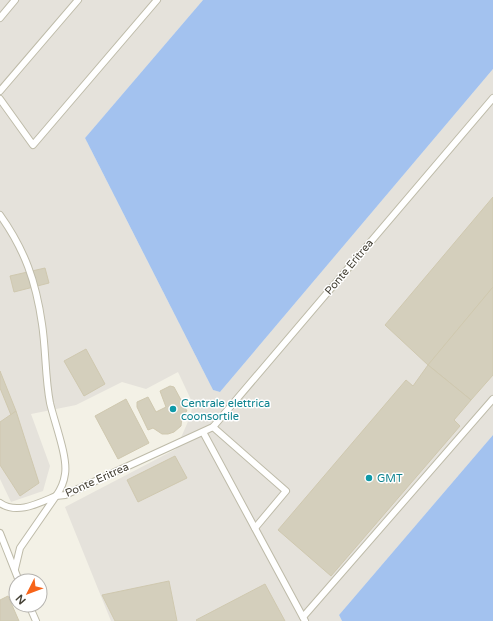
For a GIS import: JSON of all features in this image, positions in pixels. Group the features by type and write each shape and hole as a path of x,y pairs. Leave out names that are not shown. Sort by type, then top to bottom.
{"lane":[{"path":"0,18 15,0"},
{"path":"0,91 78,0"},
{"path":"0,99 33,145 157,0"},
{"name":"Ponte Eritrea","path":"0,503 8,508 25,507 56,496 65,495 213,427 493,98"},
{"path":"0,215 12,233 28,264 34,284 42,324 50,402 64,456 66,472 62,486 56,496 20,548 14,569"},
{"path":"203,432 304,619 493,399"},
{"path":"213,427 286,491 255,528"},
{"path":"0,533 16,573"}],"shaded area":[{"path":"0,0 203,0 85,138 213,390 220,392 493,69 493,435 339,615 342,621 111,621 65,507 176,449 190,417 193,404 178,372 146,389 122,382 76,405 31,414 50,466 43,491 11,502 0,479"}],"water":[{"path":"203,0 493,0 493,69 220,392 213,390 85,138"},
{"path":"493,435 493,621 342,621 339,615"}],"building":[{"path":"493,197 493,287 428,365 385,325"},
{"path":"45,268 49,283 14,292 10,276"},
{"path":"493,287 493,375 471,400 428,365"},
{"path":"86,349 105,384 84,396 64,361"},
{"name":"GMT","path":"428,365 471,400 454,420 460,426 331,576 278,530 406,380 413,386"},
{"path":"0,371 16,411 11,415 0,388"},
{"name":"Centrale elettrica coonsortile","path":"170,386 174,387 187,411 182,415 181,426 174,432 168,434 162,434 153,428 148,430 137,407 137,402 148,397 156,412 166,407 160,391"},
{"path":"126,399 149,443 118,459 95,416"},
{"path":"16,411 39,483 20,496 0,465 0,422"},
{"path":"175,456 187,478 138,502 127,480"},
{"path":"169,581 177,621 115,621 102,595"},
{"path":"265,584 285,621 196,620"},
{"path":"8,596 8,613 15,613 19,621 0,621 0,600"}],"place":[{"name":"Centrale elettrica coonsortile","path":"173,409"},
{"name":"GMT","path":"369,478"}]}
